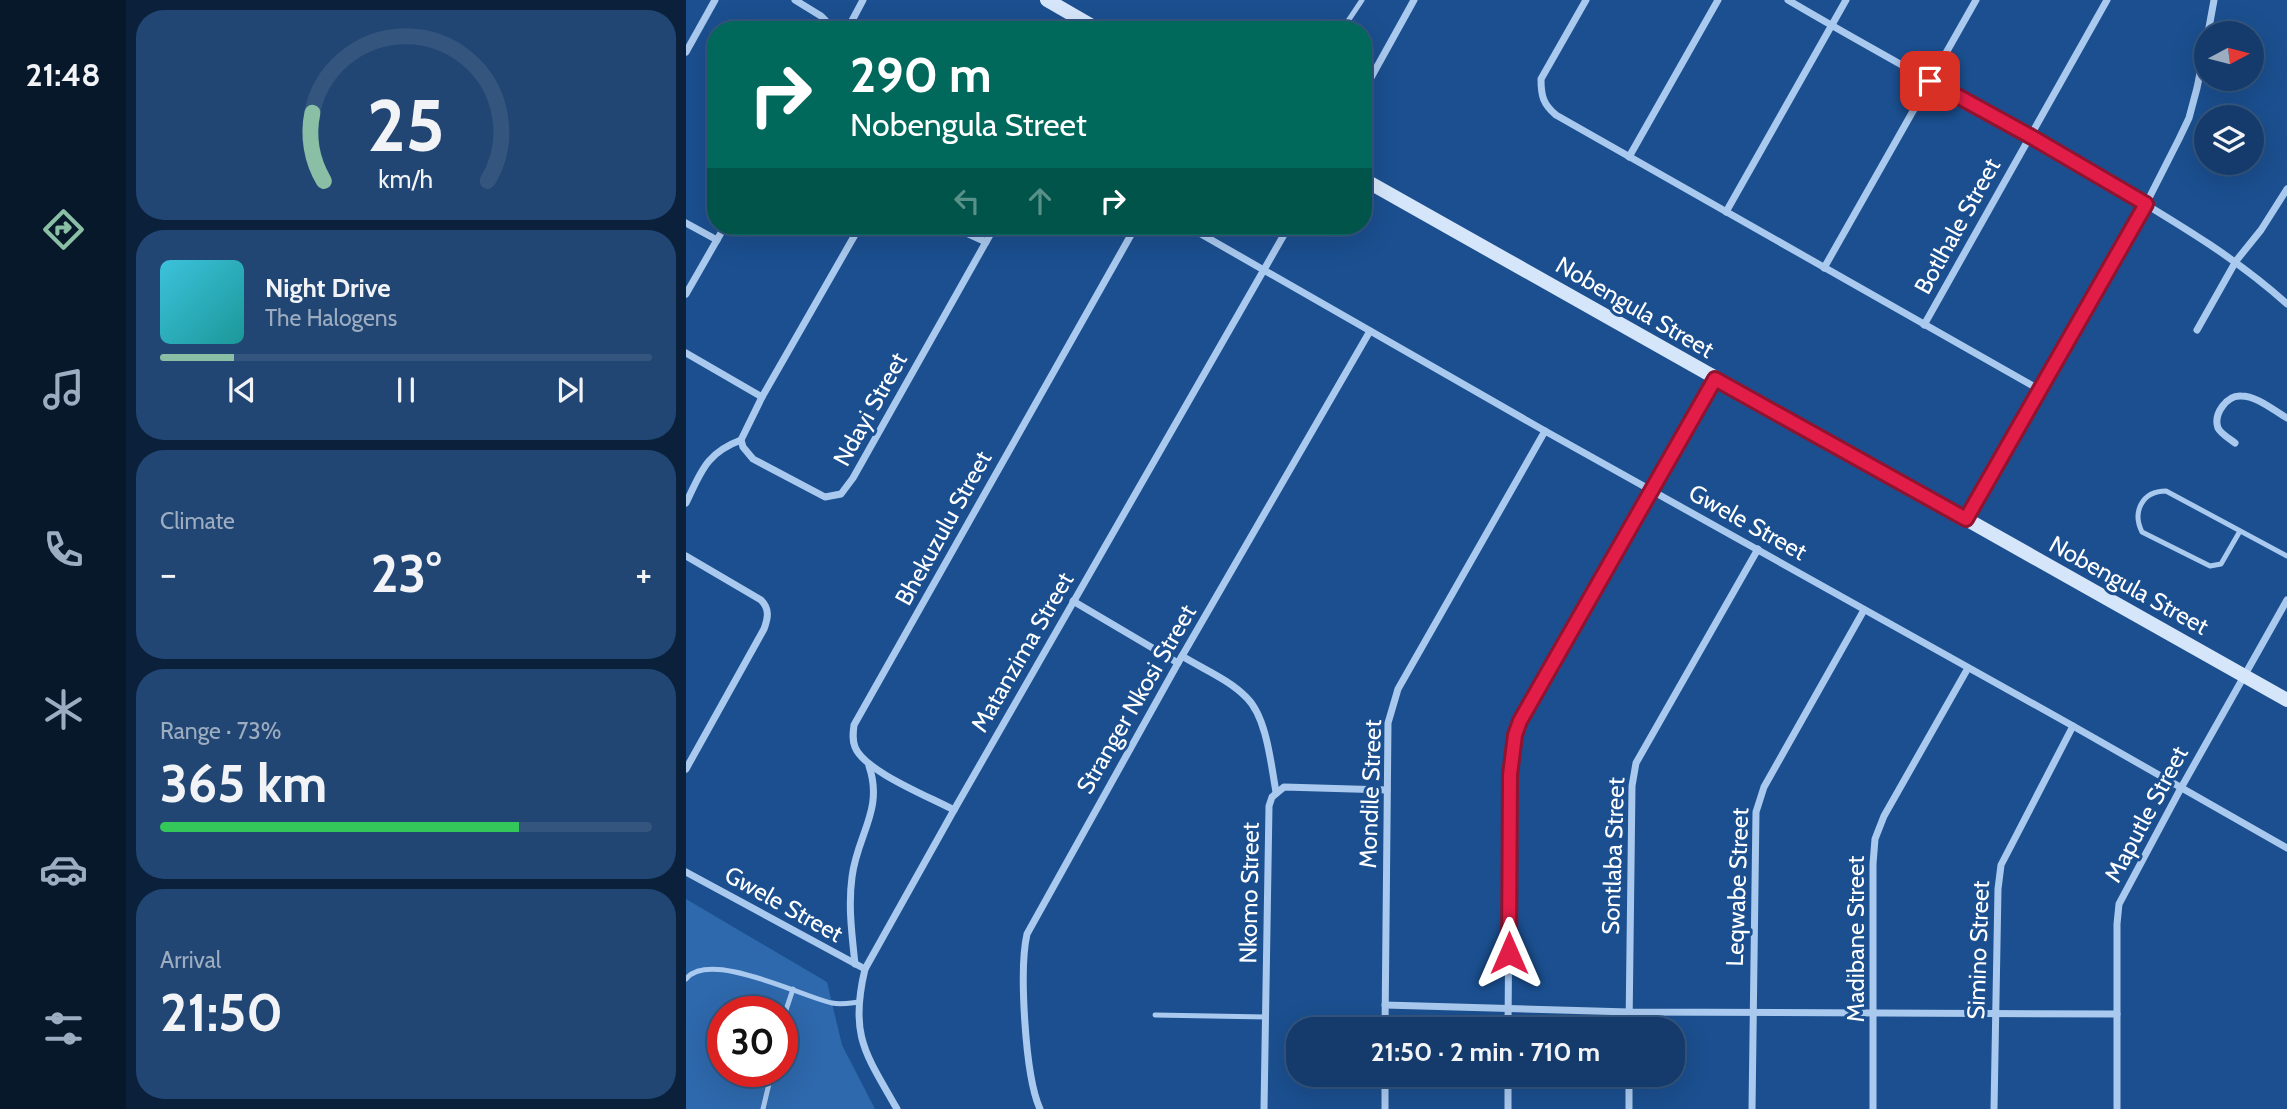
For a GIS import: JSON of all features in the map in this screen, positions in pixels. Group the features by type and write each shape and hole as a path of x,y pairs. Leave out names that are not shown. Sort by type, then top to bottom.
{"street":[{"path":"686,52 715,0"},
{"path":"794,0 826,21"},
{"path":"852,21 863,0"},
{"path":"1047,0 1084,21"},
{"path":"1372,76 1414,0"},
{"path":"1586,0 1541,79 1541,93 1545,105 1556,116 2040,390"},
{"path":"1629,157 1718,0"},
{"path":"1788,0 2146,204 2236,261 2287,304"},
{"path":"1726,212 1846,0"},
{"path":"1824,268 1976,0"},
{"name":"Botlhale Street","path":"1924,325 2107,0"},
{"path":"2210,21 2214,0"},
{"path":"1966,519 2146,204 2189,118 2195,91"},
{"name":"Nobengula Street","path":"1372,184 2287,699"},
{"path":"2197,330 2236,261 2261,230 2287,189"},
{"path":"686,223 707,235"},
{"path":"708,235 717,240"},
{"path":"686,294 720,235"},
{"path":"686,503 712,456 721,448 741,440 762,397 855,235"},
{"path":"971,235 986,242"},
{"name":"Ndayi Street","path":"741,440 753,459 825,497 841,494 853,478 990,235"},
{"name":"Bhekuzulu Street","path":"869,766 855,749 853,725 1131,235"},
{"name":"Gwele Street","path":"1203,235 1545,432 1758,549 2287,848"},
{"name":"Matanzima Street","path":"897,1109 860,1037 859,1002 865,970 1284,235"},
{"name":"Stranger Nkosi Street","path":"1041,1109 1033,1087 1022,966 1027,934 1180,660 1370,331"},
{"path":"686,353 762,397"},
{"path":"1508,1017 1510,775 1515,735 1520,721 1715,379"},
{"path":"2235,443 2219,431 2218,425 2220,411 2233,396 2256,399 2287,418"},
{"name":"Mondile Street","path":"1385,1017 1388,723 1398,689 1545,432"},
{"name":"Sontlaba Street","path":"1629,1017 1632,786 1636,763 1758,549"},
{"path":"686,556 761,600 767,605 768,612 764,629 686,769"},
{"name":"Maputle Street","path":"2117,1109 2119,904 2287,600"},
{"path":"1073,601 1234,687 1249,699 1264,730 1276,792"},
{"name":"Leqwabe Street","path":"1752,1109 1754,827 1759,799 1864,610"},
{"name":"Madibane Street","path":"1873,1109 1875,839 1884,817 1968,668"},
{"name":"Simino Street","path":"1994,1109 1998,888 2001,866 2073,726"},
{"path":"869,766 954,810"},
{"path":"855,964 850,891 875,793 869,766"},
{"name":"Nkomo Street","path":"1264,1109 1269,806 1276,792 1283,788 1387,790"},
{"name":"Gwele Street","path":"686,872 865,970"},
{"path":"1385,1005 1629,1012 2117,1014"},
{"path":"1385,1087 1385,1109"},
{"path":"1508,1087 1508,1109"},
{"path":"1629,1087 1629,1109"}],"lane":[{"path":"1348,21 1362,0"},
{"path":"2240,531 2221,564 2210,566 2142,532 2137,515 2146,497 2156,491 2166,491 2287,556"},
{"path":"686,979 689,972 752,975 835,1004 859,1002"},
{"path":"791,996 793,989"},
{"path":"1155,1015 1266,1017"},
{"path":"763,1109 768,1087"}],"shaded area":[{"path":"686,899 827,982 842,1045 875,1109 686,1109"}],"route":[{"path":"1509,953 1510,775 1512,751 1520,721 1715,379 1966,519 2146,204 1930,81"}]}
